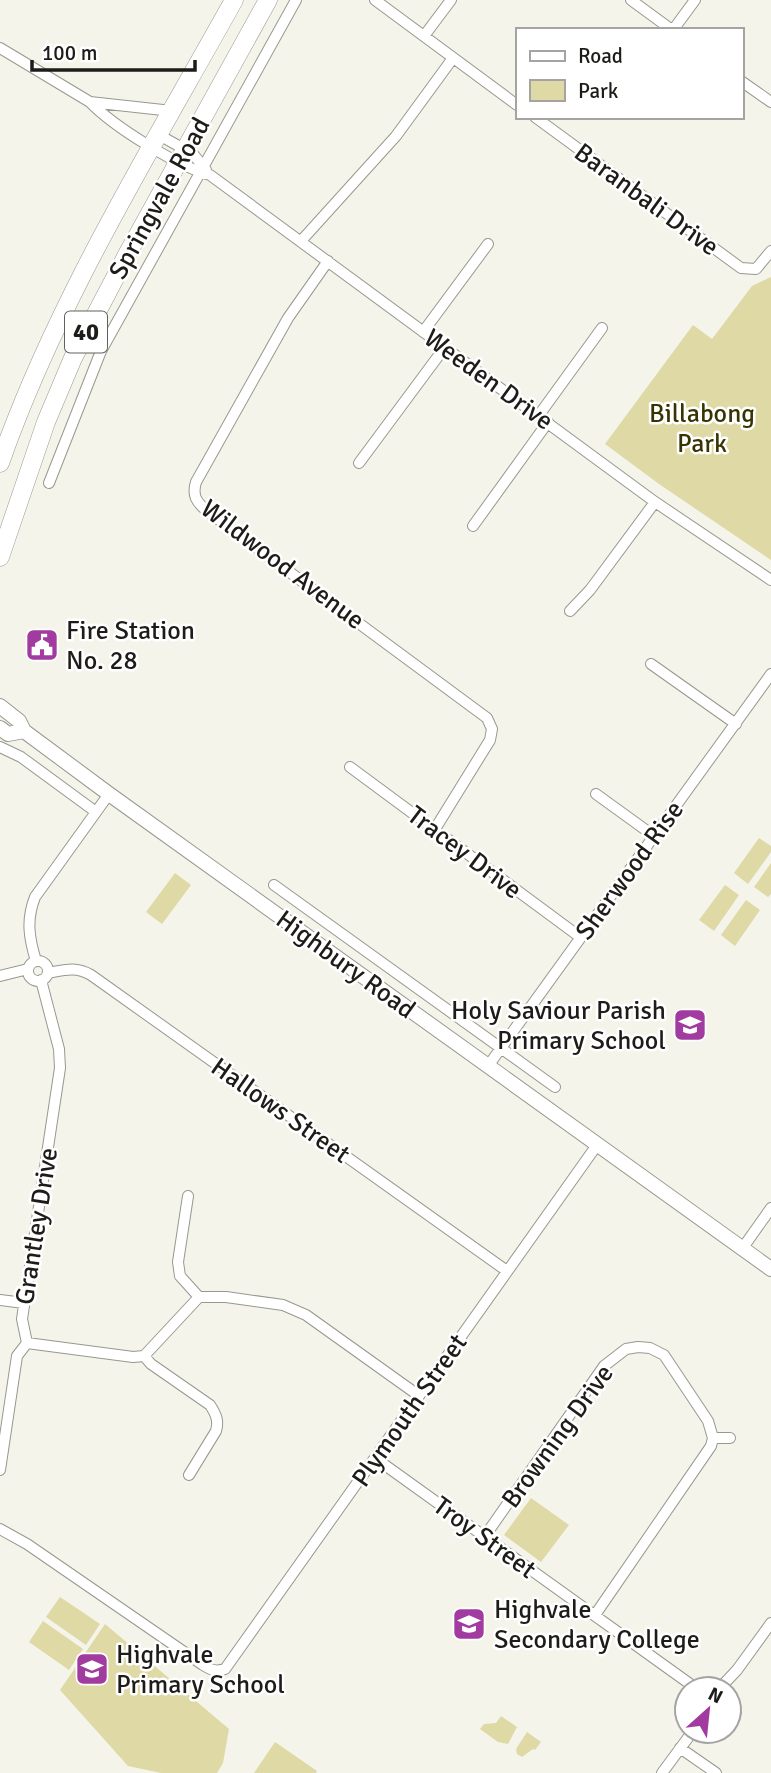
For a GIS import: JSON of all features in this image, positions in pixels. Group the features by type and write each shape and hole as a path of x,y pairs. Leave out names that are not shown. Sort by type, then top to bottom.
{"highway":[{"name":"Springvale Road","path":"0,463 26,391 53,331 234,0"},
{"name":"Springvale Road","path":"0,557 43,431 73,358 268,0"}],"main road":[{"name":"Highbury Road","path":"0,706 19,720 24,732 771,1269"},
{"name":"Highbury Road","path":"0,729 8,734 24,732"}],"street":[{"name":"Springvale Road","path":"49,483 101,351 205,172 296,0"},
{"path":"374,0 516,103"},
{"path":"424,36 451,0"},
{"path":"631,0 669,28"},
{"path":"674,28 695,0"},
{"name":"Weeden Drive","path":"0,48 90,102 99,111 182,156 655,502 771,580"},
{"path":"301,241 390,143 453,58"},
{"path":"743,82 771,103"},
{"path":"90,102 172,111"},
{"name":"Baranbali Drive","path":"538,119 741,268 751,270 761,265 771,251"},
{"path":"423,332 488,244"},
{"name":"Wildwood Avenue","path":"328,261 285,323 196,482 194,495 200,505 487,718 492,729 489,740 435,829"},
{"path":"539,415 602,328"},
{"path":"359,463 445,347"},
{"path":"472,526 548,422"},
{"path":"570,611 590,590 655,502"},
{"path":"651,664 736,724"},
{"name":"Sherwood Rise","path":"488,1066 771,674"},
{"path":"0,747 21,757 96,812"},
{"name":"Tracey Drive","path":"350,767 580,937"},
{"path":"0,976 32,965 46,966 45,976 31,976 32,965 29,923 35,897 109,794"},
{"path":"596,794 654,836"},
{"path":"274,885 555,1087"},
{"name":"Hallows Street","path":"45,976 71,968 81,969 91,975 507,1271"},
{"name":"Grantley Drive","path":"0,1470 17,1356 27,1343 22,1319 60,1068 45,976"},
{"name":"Plymouth Street","path":"0,1529 27,1544 203,1665 218,1671 225,1669 597,1144"},
{"path":"188,1196 178,1262 180,1276 199,1297"},
{"path":"742,1249 771,1209"},
{"path":"27,1343 133,1357 144,1356 199,1297 226,1297 283,1305 306,1315 418,1395"},
{"path":"0,1300 24,1303"},
{"name":"Browning Drive","path":"485,1536 604,1366 625,1349 650,1348 664,1355 708,1421 713,1438"},
{"path":"144,1356 151,1364 210,1405 215,1413 218,1424 216,1432 189,1475"},
{"path":"595,1615 707,1454 713,1438 730,1438"},
{"name":"Troy Street","path":"375,1458 678,1675"},
{"path":"732,1675 771,1623"},
{"path":"662,1773 682,1745"},
{"path":"680,1748 716,1773"}],"green space":[{"name":"Billabong Park","path":"771,277 771,560 605,444 693,325 712,339 752,286"},
{"path":"759,838 771,846 771,852 748,884 734,873"},
{"path":"771,863 771,894 768,897 754,887"},
{"path":"175,873 191,885 162,924 146,912"},
{"path":"725,885 739,895 714,931 699,920"},
{"path":"746,900 760,910 735,946 721,935"},
{"path":"531,1498 569,1525 541,1562 504,1535"},
{"path":"60,1597 100,1624 86,1645 46,1617"},
{"path":"43,1621 83,1649 69,1670 29,1642"},
{"path":"105,1624 229,1729 223,1763 217,1773 161,1773 128,1766 60,1690"},
{"path":"501,1716 517,1727 508,1744 498,1742 480,1729 484,1724 496,1723"},
{"path":"527,1732 541,1742 535,1750 522,1757 517,1754 516,1749"},
{"path":"275,1742 317,1771 316,1773 254,1773"}],"place":[{"name":"Fire Station No. 28","path":"42,645"},
{"name":"Holy Saviour Parish Primary School","path":"690,1025"},
{"name":"Highvale Secondary College","path":"469,1624"},
{"name":"Highvale Primary School","path":"92,1669"}]}
